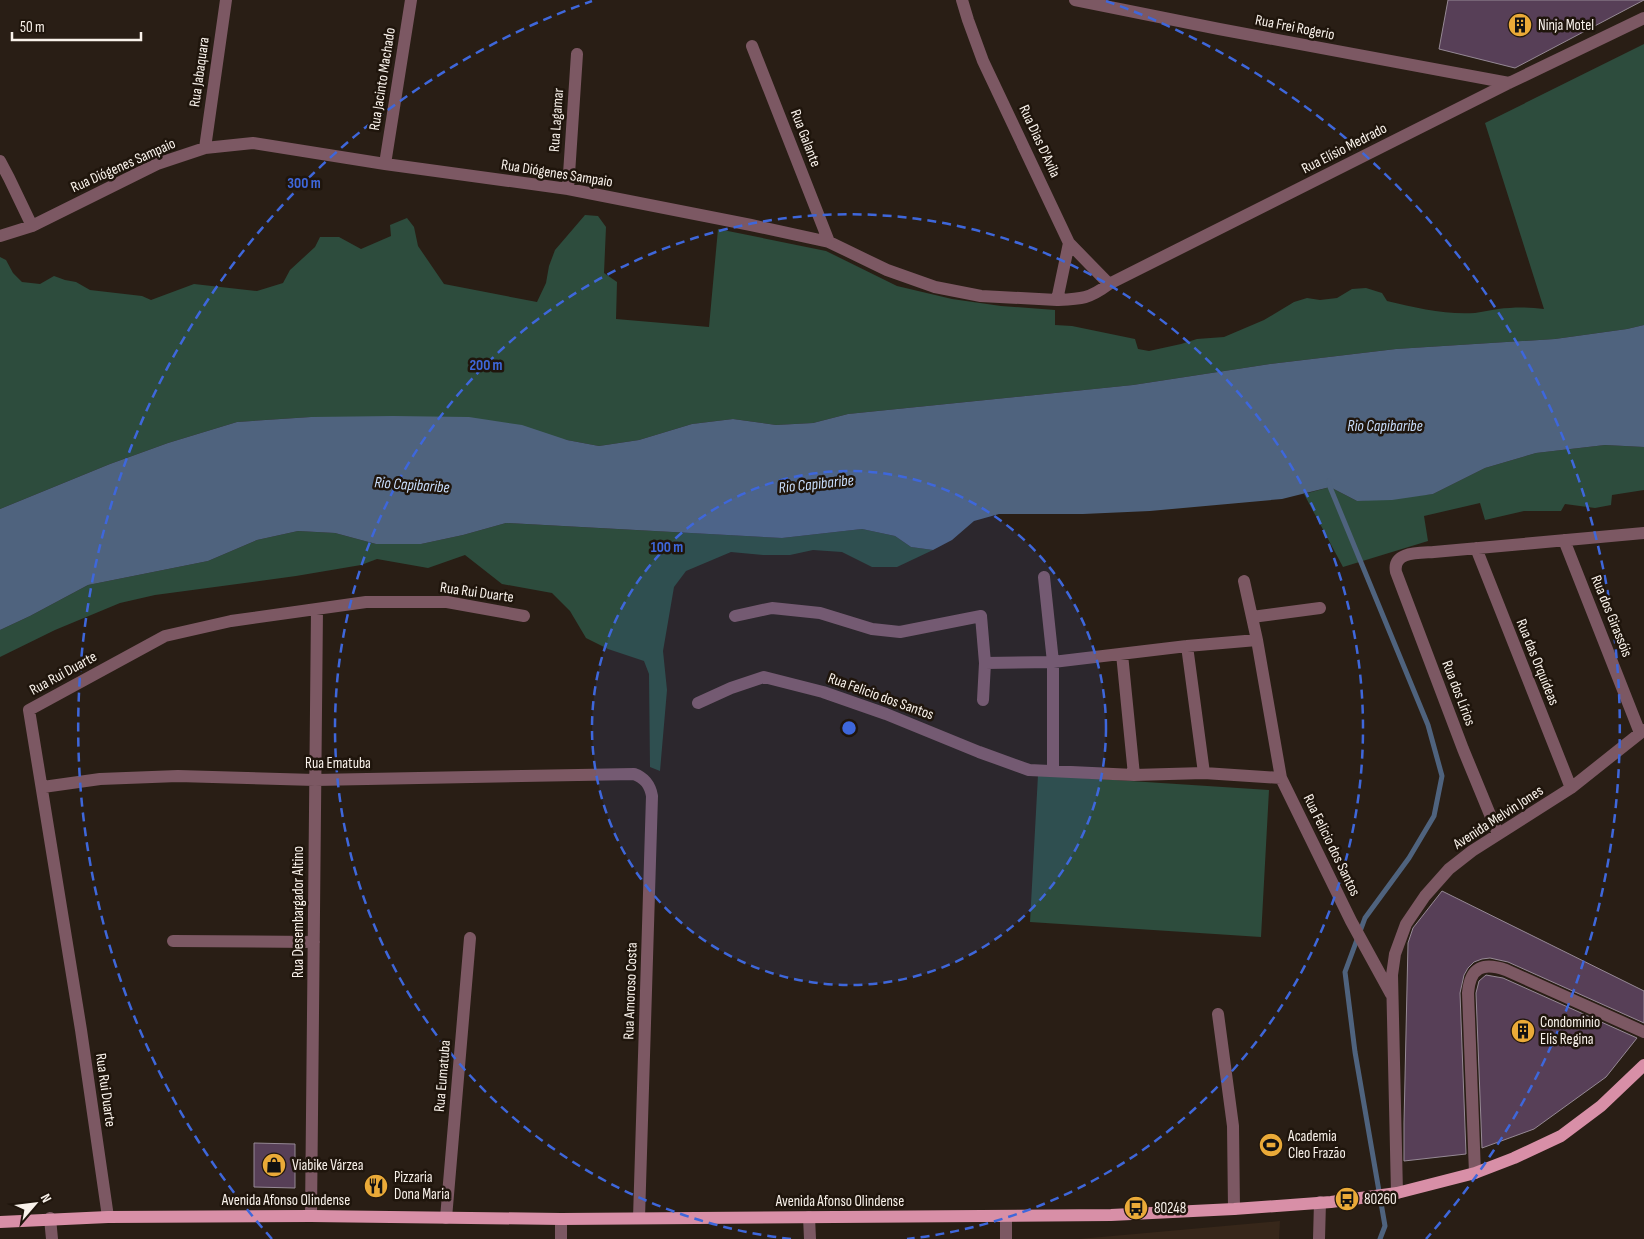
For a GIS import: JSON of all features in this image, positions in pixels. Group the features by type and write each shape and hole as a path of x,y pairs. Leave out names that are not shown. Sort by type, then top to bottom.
{"main road":[{"name":"Avenida Afonso Olindense","path":"0,1222 50,1218 108,1217 311,1216 561,1219 1111,1215 1234,1209 1320,1202 1394,1193 1475,1173 1514,1158 1561,1136 1600,1106 1644,1065"}],"street":[{"name":"Rua Jabaquara","path":"205,148 226,0"},
{"name":"Rua Jacinto Machado","path":"385,164 411,0"},
{"name":"Rua Dias D'Avila","path":"962,0 983,61 1069,243 1109,284"},
{"name":"Rua Frei Rogerio","path":"1075,0 1218,29 1509,83"},
{"name":"Rua Elísio Medrado","path":"1057,300 1073,300 1092,296 1109,284 1509,83 1644,18"},
{"name":"Rua Galante","path":"752,46 829,242"},
{"name":"Rua Lagamar","path":"568,189 577,54"},
{"name":"Rua Diógenes Sampaio","path":"0,236 32,226 157,164 205,148 253,143 385,164 568,189 829,242 887,270 935,288 981,296 1057,300"},
{"path":"0,161 32,226"},
{"path":"1057,300 1069,243"},
{"path":"1476,548 1644,533"},
{"name":"Rua dos Girassóis","path":"1564,540 1642,731"},
{"name":"Rua dos Lírios","path":"1476,548 1404,555 1399,558 1395,567 1463,749 1498,834"},
{"name":"Rua das Orquídeas","path":"1476,548 1571,788"},
{"path":"1044,577 1053,662 1053,771"},
{"path":"1244,581 1281,778"},
{"name":"Rua Rui Duarte","path":"108,1217 81,1030 29,710 165,636 231,621 366,602 447,602 524,616"},
{"path":"735,616 772,608 820,613 872,629 900,632 981,616 985,663 983,700"},
{"path":"1252,617 1320,608"},
{"name":"Rua Desembargador Altino","path":"311,1216 317,609"},
{"path":"985,663 1053,662 1256,640"},
{"path":"1187,646 1204,773"},
{"path":"1122,654 1134,775"},
{"name":"Rua Felicio dos Santos","path":"698,703 731,688 764,677 823,692 886,714 1029,770 1134,775 1204,773 1281,778 1351,922 1391,994"},
{"name":"Avenida Melvin Jones","path":"1394,1193 1391,994 1395,954 1406,924 1425,896 1449,869 1472,851 1571,788 1642,731"},
{"name":"Rua Ematuba","path":"42,787 100,779 178,776 315,780 634,774"},
{"name":"Rua Amoroso Costa","path":"634,774 646,781 652,796 639,1218"},
{"name":"Rua Eumatuba","path":"446,1218 470,938"},
{"path":"173,941 314,942"},
{"path":"1475,1173 1468,993 1469,981 1474,973 1482,967 1492,965 1644,1032"},
{"path":"1218,1014 1233,1126 1234,1209"},
{"path":"1319,1239 1320,1202"},
{"path":"1006,1216 1006,1239"},
{"path":"809,1217 810,1239"},
{"path":"50,1218 52,1239"},
{"path":"561,1219 561,1239"}],"shaded area":[{"path":"1280,1221 1279,1239 1079,1239"}],"green space":[{"path":"1644,44 1644,325 1555,339 1396,349 1270,364 1133,385 848,414 813,423 776,425 733,419 692,424 639,440 599,446 567,440 311,417 237,422 168,443 110,464 0,509 0,257 6,260 13,273 22,282 40,284 54,276 76,282 90,290 142,296 151,300 194,284 257,291 283,283 290,270 315,247 320,237 339,237 361,249 391,236 390,225 407,218 414,227 418,246 444,284 537,302 546,283 549,266 555,250 585,215 598,216 606,227 604,273 617,282 616,319 709,327 718,229 826,251 897,286 952,299 1001,306 1055,310 1055,325 1072,326 1135,339 1138,349 1149,351 1197,339 1224,337 1264,320 1294,302 1307,298 1320,300 1337,298 1352,289 1366,288 1382,293 1387,301 1442,312 1475,313 1498,309 1544,309 1485,123"},
{"path":"1605,445 1644,447 1644,490 1612,495 1611,505 1595,508 1565,504 1561,511 1524,511 1485,520 1480,503 1424,516 1428,541 1343,567 1304,494 1330,487 1357,501 1433,494 1485,468 1536,453"},
{"path":"506,523 782,538 862,529 895,536 911,547 933,550 897,567 872,567 842,552 813,550 790,555 763,555 731,552 686,571 674,587 663,651 667,690 660,771 650,767 649,674 644,661 608,649 586,638 570,611 552,593 502,584 465,555 428,568 377,559 361,565 296,576 155,595 120,603 55,630 0,657 0,630 88,585 208,561 257,540 298,531 335,533 376,544 421,544"},
{"path":"1038,775 1269,790 1261,937 1030,922"}],"water":[{"name":"Rio Capibaribe","path":"1644,325 1644,447 1605,445 1536,453 1485,468 1433,494 1392,500 1357,501 1330,487 1282,499 1150,511 1083,514 999,514 974,521 952,540 933,550 911,547 895,536 862,529 782,538 506,523 421,544 376,544 335,533 298,531 257,540 208,561 88,585 0,630 0,509 110,464 168,443 237,422 311,417 469,417 522,425 567,440 599,446 639,440 692,424 733,419 776,425 813,423 848,414 1133,385 1270,364 1396,349 1555,339"}],"building":[{"name":"Ninja Motel","path":"1448,0 1644,0 1515,68 1439,49"},
{"path":"1442,891 1644,991 1644,1023 1508,962 1490,958 1474,962 1464,975 1460,993 1466,1154 1404,1161 1408,943 1413,928"},
{"path":"1486,975 1503,978 1637,1038 1606,1077 1534,1129 1482,1148 1476,993 1479,981"},
{"name":"Viabike Várzea","path":"254,1143 295,1144 295,1188 254,1187"}],"waterway":[{"path":"1329,481 1428,725 1442,776 1434,816 1409,858 1365,918 1345,972 1355,1052 1385,1226 1380,1239"}],"place":[{"name":"Ninja Motel","path":"1520,25"},
{"name":"Condominio Elis Regina","path":"1523,1031"},
{"name":"Academia Cleo Frazão","path":"1271,1145"},
{"name":"Viabike Várzea","path":"274,1165"},
{"name":"Pizzaria Dona Maria","path":"376,1186"},
{"name":"80260","path":"1347,1199"},
{"name":"80248","path":"1136,1208"}]}
